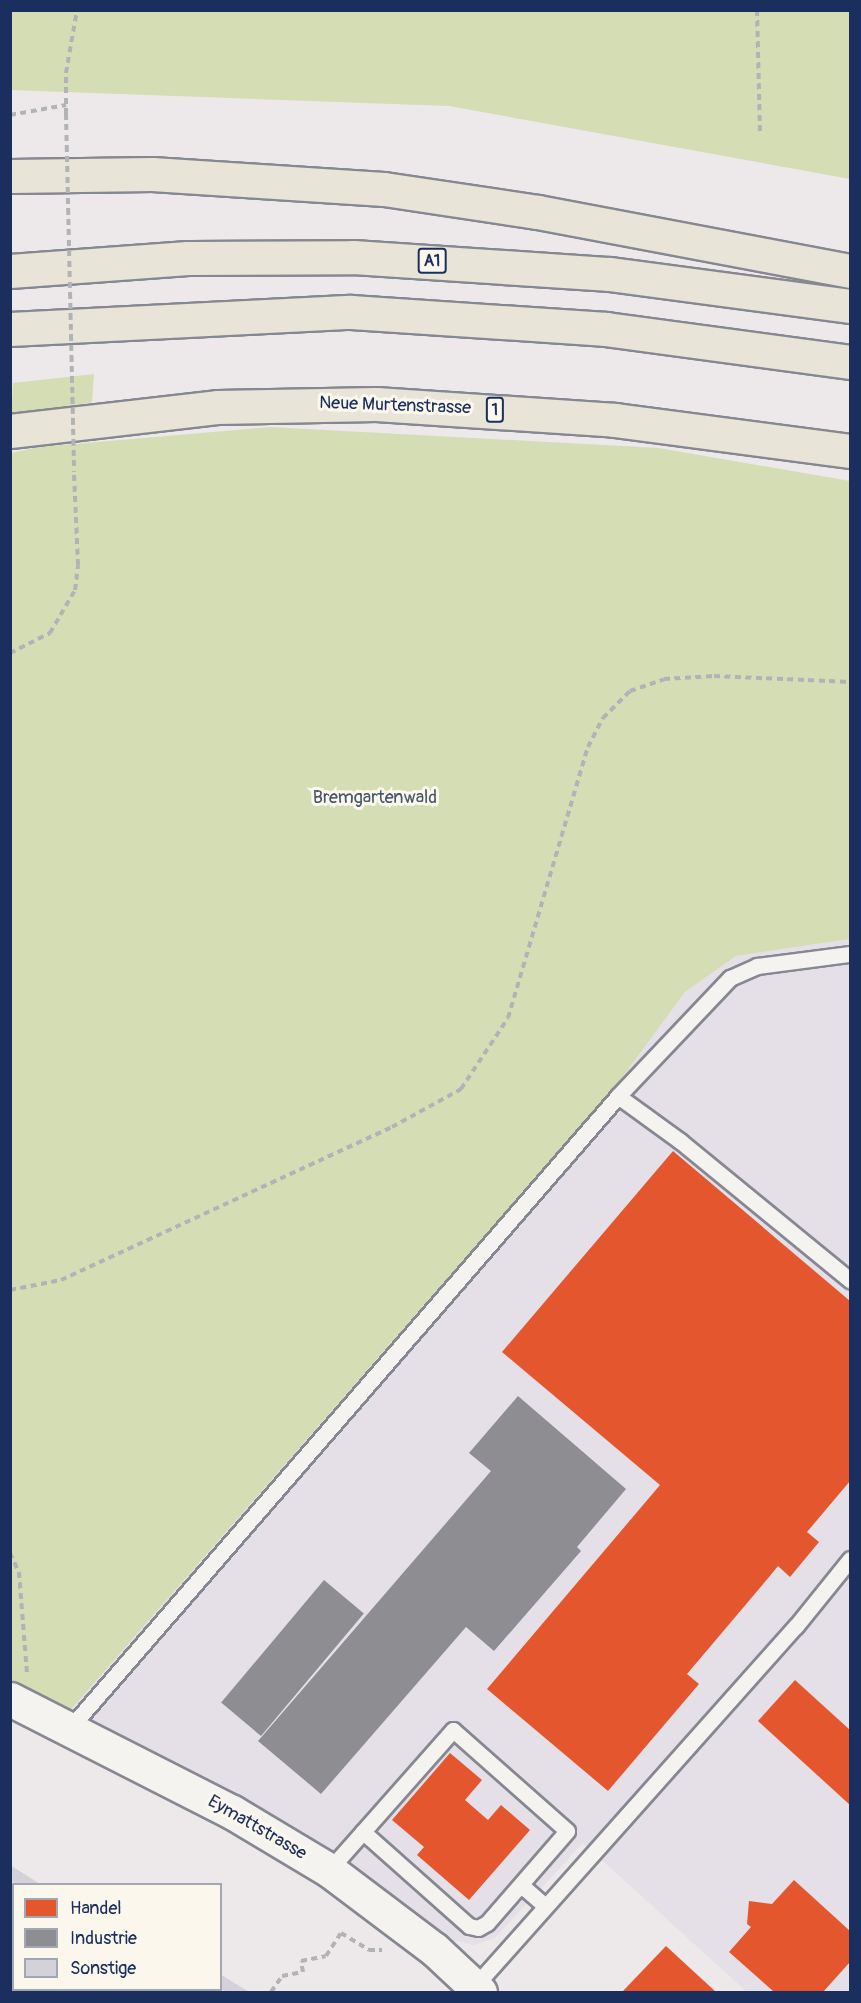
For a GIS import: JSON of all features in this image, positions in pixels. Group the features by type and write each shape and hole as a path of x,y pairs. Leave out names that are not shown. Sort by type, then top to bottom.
{"main road":[{"path":"10,176 163,175 384,189 538,212 850,270"},
{"name":"A1","path":"10,271 188,258 353,257 610,274 850,306"},
{"path":"10,328 286,314 439,316 606,329 850,362"},
{"path":"10,342 142,322"},
{"name":"Neue Murtenstrasse","path":"10,431 217,407 376,404 615,420 850,451"}],"street":[{"name":"Eymattstrasse","path":"19,1691 69,1729 232,1812 329,1870 434,1949 477,1990"}],"lane":[{"path":"69,1729 618,1096 741,970 850,954"},
{"path":"618,1096 680,1142 850,1280"},
{"path":"477,1990 544,1905 781,1642 850,1558"},
{"path":"329,1870 453,1730 567,1831 487,1923 478,1928 469,1926 363,1832"},
{"path":"521,1885 544,1905"}],"path":[{"path":"10,653 50,633 75,590 78,565 66,114 69,46 77,10"},
{"path":"757,10 760,134"},
{"path":"10,115 66,105"},
{"path":"10,1290 61,1280 392,1127 461,1089 508,1018 588,747 603,718 630,691 664,679 714,676 850,682"},
{"path":"10,1553 19,1572 19,1691"},
{"path":"271,1992 282,1976 303,1971 301,1961 326,1956 341,1934 369,1950 386,1949"}],"shaded area":[{"path":"850,939 850,1992 747,1992 583,1843 495,1938 474,1945 451,1940 346,1863 67,1714 621,1079 685,992 736,956"}],"green space":[{"path":"11,10 850,11 850,179 449,106 11,90"},
{"path":"94,374 92,402 11,417 13,383"},
{"name":"Bremgartenwald","path":"270,427 659,448 850,481 850,939 736,956 685,992 621,1079 67,1714 11,1681 11,453 39,447"}],"building: Handel":[{"path":"673,1151 850,1301 850,1481 807,1532 819,1542 790,1577 778,1566 687,1674 699,1684 608,1791 487,1689 660,1485 502,1352"},
{"path":"795,1680 850,1730 850,1805 758,1721"},
{"path":"450,1753 482,1780 465,1800 488,1820 501,1805 530,1830 469,1900 417,1855 424,1847 392,1820"},
{"path":"794,1880 850,1931 850,1962 823,1992 774,1992 729,1952 751,1927 747,1924 749,1901 772,1904"},
{"path":"10,1891 12,1991 168,1992 10,1992"},
{"path":"666,1946 716,1992 622,1992"}],"building: Industrie":[{"path":"518,1396 626,1489 577,1547 581,1551 494,1651 466,1627 321,1794 258,1741 491,1471 469,1453"},
{"path":"324,1580 364,1613 261,1736 221,1703"}],"building: Sonstige":[{"path":"10,1865 38,1883 15,1883 10,1881"},
{"path":"222,1975 249,1992 222,1990"}]}
